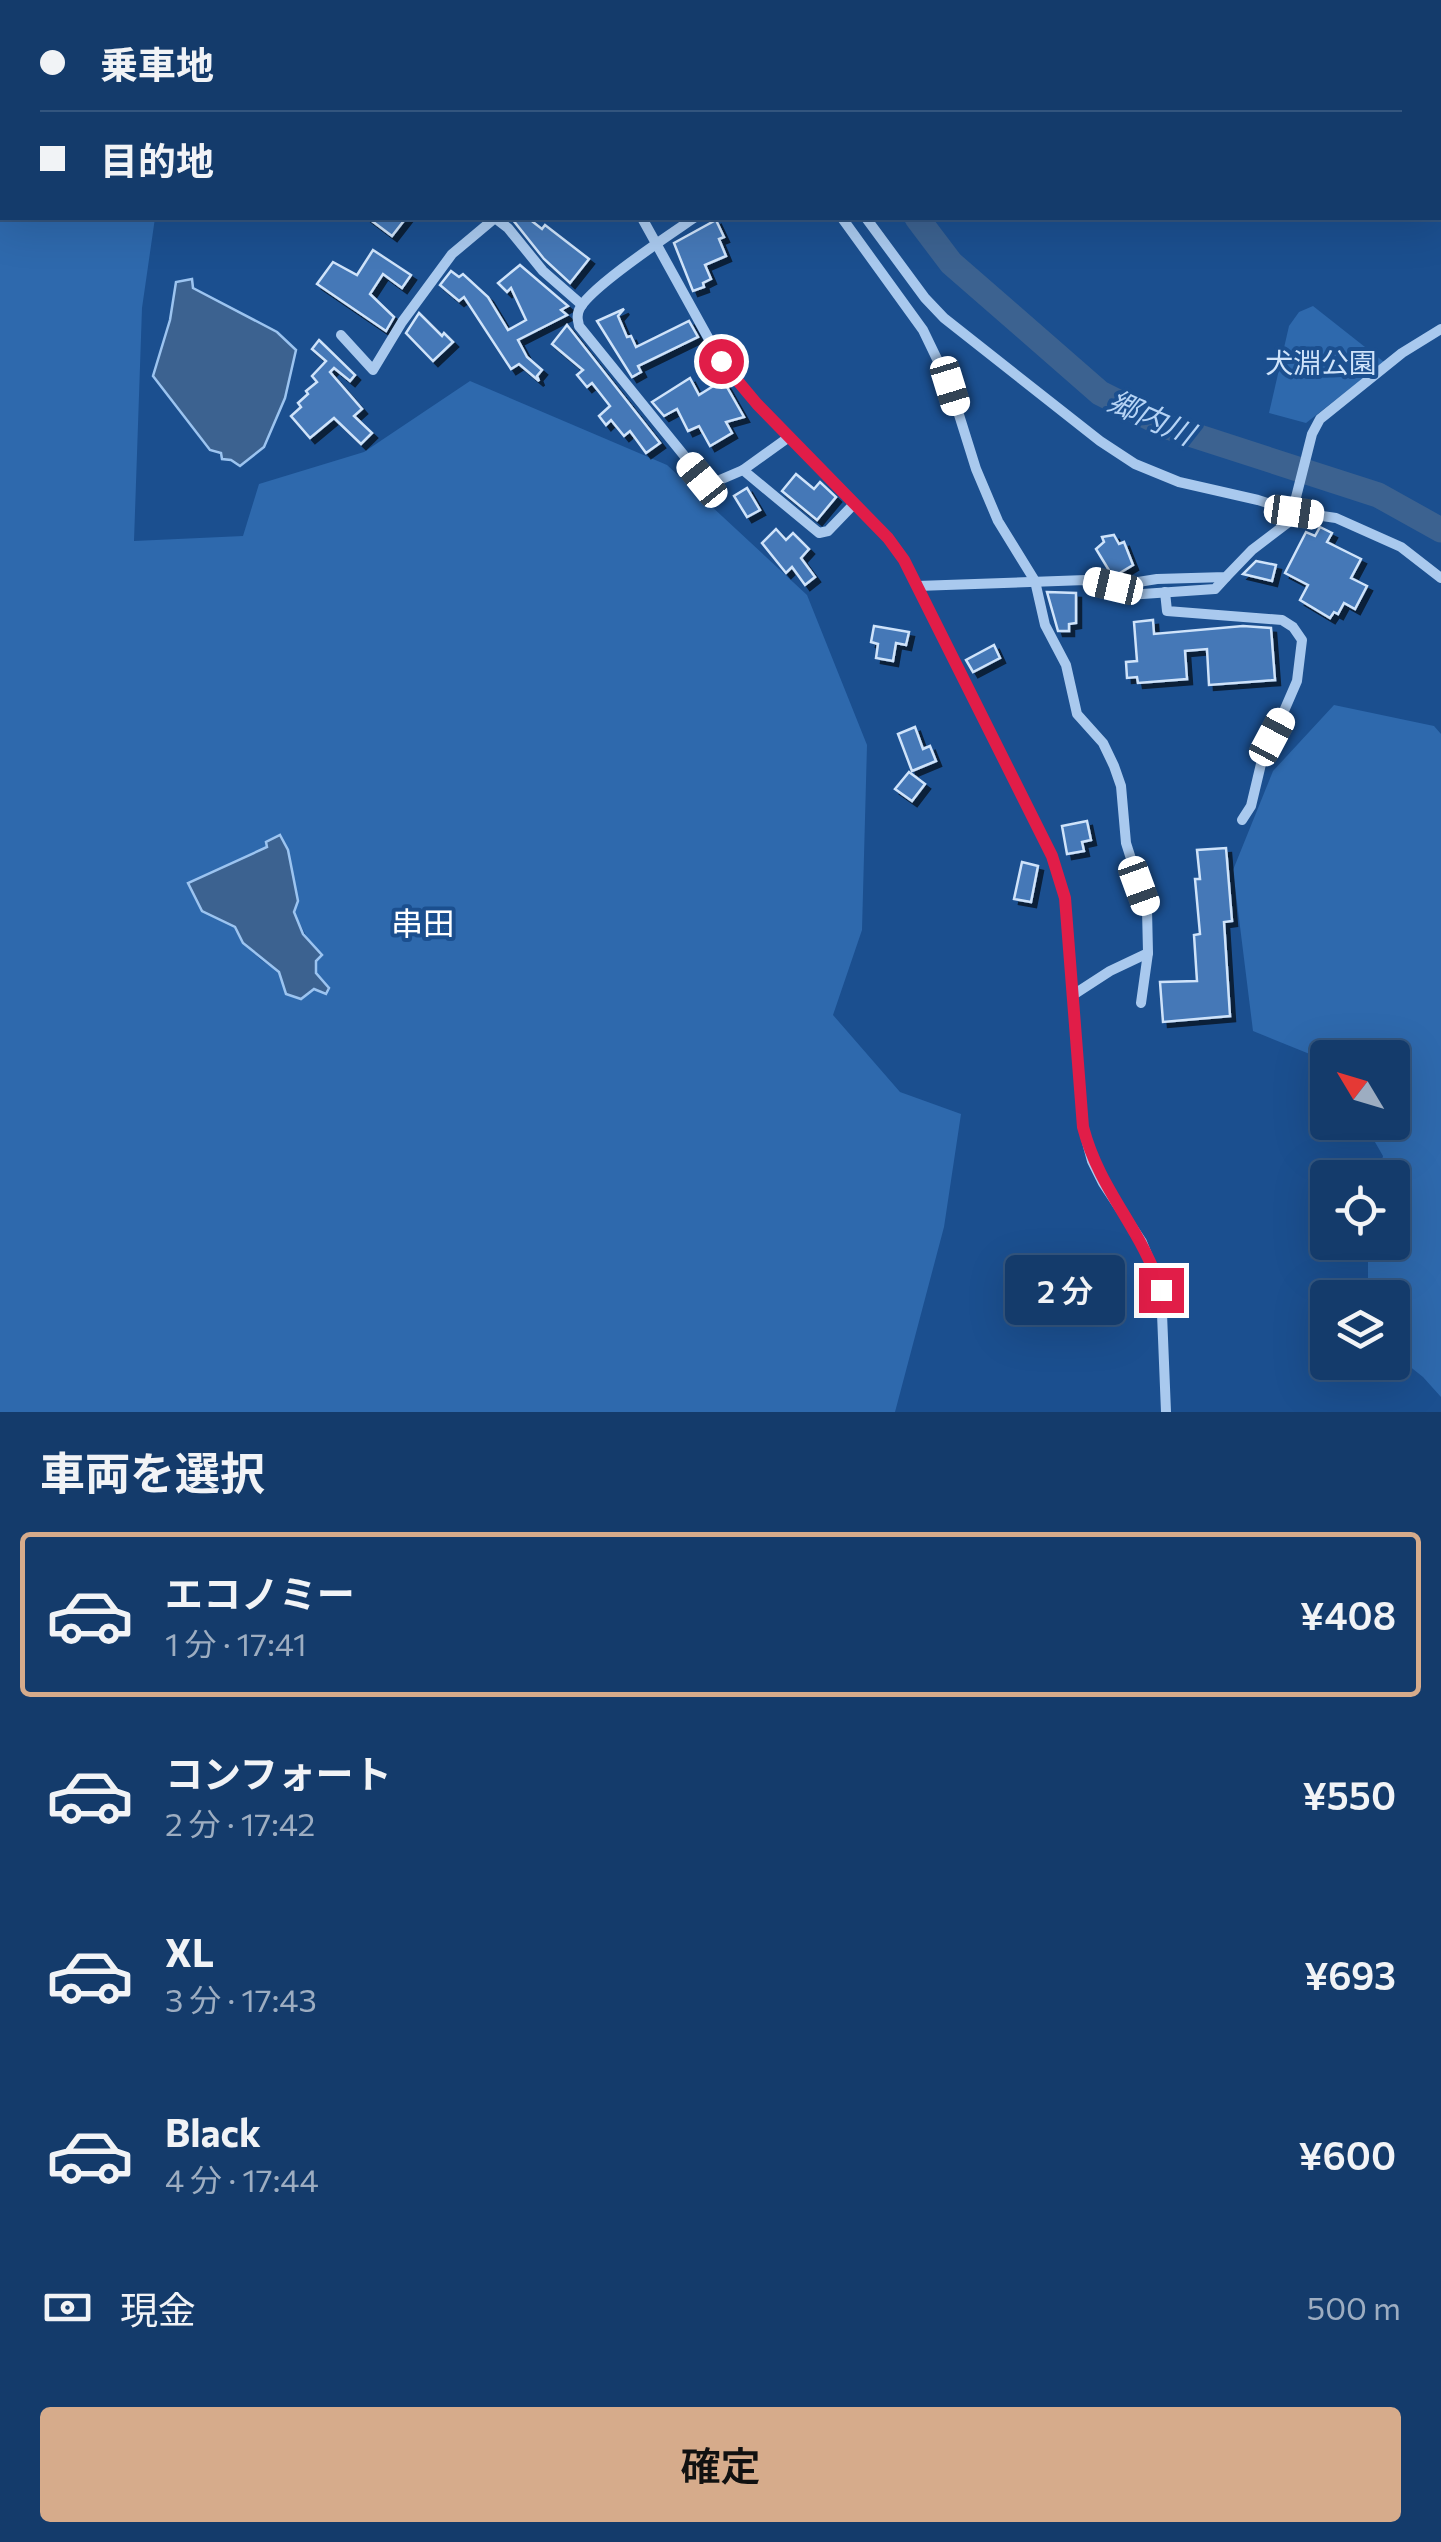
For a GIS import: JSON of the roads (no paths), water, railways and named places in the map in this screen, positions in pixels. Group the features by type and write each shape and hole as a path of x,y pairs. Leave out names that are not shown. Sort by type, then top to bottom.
{"street":[{"path":"341,335 373,370 402,322 452,254 493,220"},
{"path":"498,220 582,305"},
{"path":"643,220 721,361 888,538 917,586 1052,856 1065,898 1083,1127 1103,1183 1142,1242 1161,1290 1166,1412"},
{"path":"691,220 628,263 582,305 577,314 579,326 708,484 743,470 789,437"},
{"path":"843,220 923,330 950,386 976,469 998,521 1035,582 1045,625 1066,665 1078,714 1103,743 1121,786 1126,844 1147,909 1148,953 1141,1003"},
{"path":"868,220 933,307 1100,440 1158,475 1364,528 1401,546 1441,578"},
{"path":"917,586 1086,580 1113,586 1128,595 1215,589 1252,550 1290,521 1312,434 1320,419 1402,353 1441,329"},
{"path":"743,470 819,533 828,531 854,504"},
{"path":"1113,586 1226,577"},
{"path":"1165,592 1167,611 1282,620 1302,640 1297,682 1261,764 1251,806 1242,820"},
{"path":"1073,995 1148,953"}],"waterway":[{"name":"郷内川","path":"919,220 951,263 1100,393 1168,427 1378,495 1441,530"}],"district":[{"name":"串田","path":"423,922"}],"park label":[{"name":"犬淵公園","path":"1321,362"}]}
